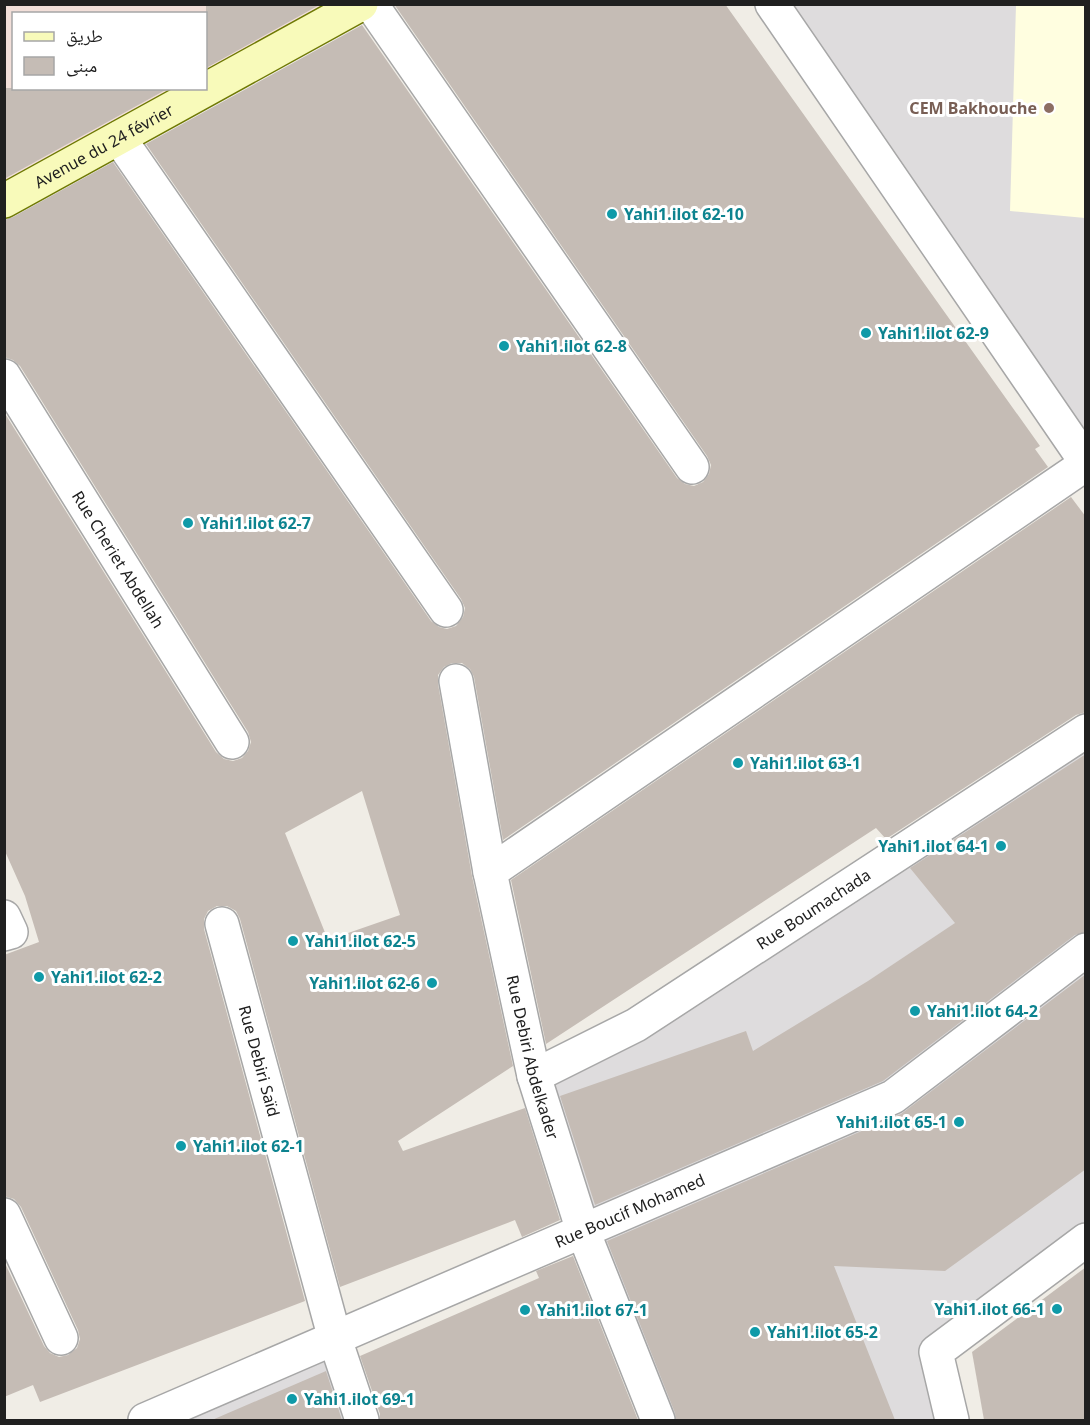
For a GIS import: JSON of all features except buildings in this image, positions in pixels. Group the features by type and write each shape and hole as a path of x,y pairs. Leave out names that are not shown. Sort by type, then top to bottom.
{"street":[{"name":"Avenue du 24 février","path":"207,89 361,4"},
{"path":"371,4 692,467"},
{"path":"490,872 1086,463 772,4"},
{"name":"Avenue du 24 février","path":"4,201 206,90"},
{"path":"119,138 446,610"},
{"name":"Rue Cheriet Abdellah","path":"4,376 232,742"},
{"name":"Rue Debiri Abdelkader","path":"456,681 490,872 534,1076 583,1231 658,1420"},
{"name":"Rue Boumachada","path":"534,1076 636,1025 1086,731"},
{"name":"Rue Debiri Saïd","path":"222,924 335,1339 362,1420"},
{"name":"Rue Boucif Mohamed","path":"146,1420 893,1097 1086,950"},
{"path":"4,1215 61,1338"},
{"path":"952,1420 936,1352 1086,1240"}],"shaded area":[{"path":"5,5 361,5 207,90 207,12 12,12 12,90 207,90 5,201"},
{"path":"791,5 1085,5 1085,436"},
{"name":"CEM Bakhouche","path":"1016,5 1085,5 1085,218 1010,211"},
{"path":"1085,748 1085,931 887,1084 591,1211 552,1081"},
{"path":"1085,968 1085,1222 936,1334 936,1420 673,1420 601,1239 899,1111"},
{"path":"326,1359 347,1420 184,1420"}],"place":[{"name":"CEM Bakhouche","path":"1049,108"},
{"name":"Yahi1.ilot 62-10","path":"612,214"},
{"name":"Yahi1.ilot 62-9","path":"866,333"},
{"name":"Yahi1.ilot 62-8","path":"504,346"},
{"name":"Yahi1.ilot 62-7","path":"188,523"},
{"name":"Yahi1.ilot 63-1","path":"738,763"},
{"name":"Yahi1.ilot 64-1","path":"1001,846"},
{"name":"Yahi1.ilot 62-5","path":"293,941"},
{"name":"Yahi1.ilot 62-2","path":"39,977"},
{"name":"Yahi1.ilot 62-6","path":"432,983"},
{"name":"Yahi1.ilot 64-2","path":"915,1011"},
{"name":"Yahi1.ilot 65-1","path":"959,1122"},
{"name":"Yahi1.ilot 62-1","path":"181,1146"},
{"name":"Yahi1.ilot 66-1","path":"1057,1309"},
{"name":"Yahi1.ilot 67-1","path":"525,1310"},
{"name":"Yahi1.ilot 65-2","path":"755,1332"},
{"name":"Yahi1.ilot 69-1","path":"292,1399"}]}
